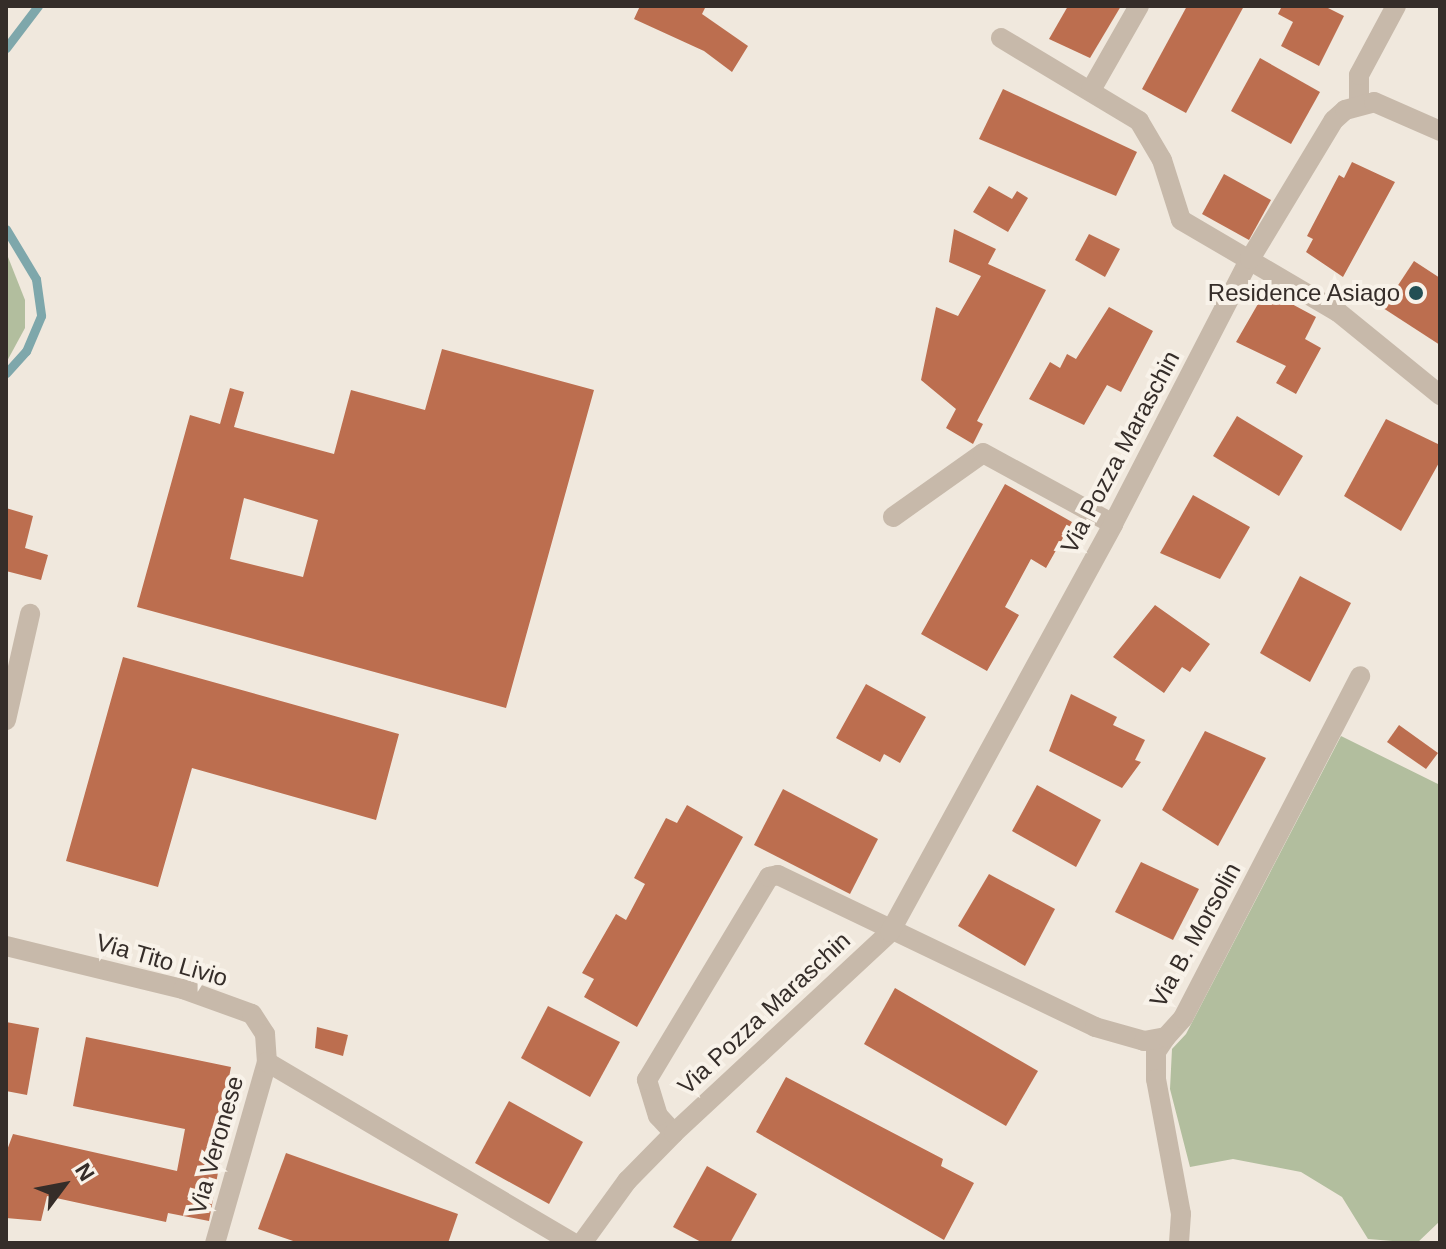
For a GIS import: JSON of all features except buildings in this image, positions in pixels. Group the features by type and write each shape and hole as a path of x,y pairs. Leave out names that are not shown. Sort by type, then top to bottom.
{"street":[{"path":"1091,90 1139,6"},
{"path":"1396,6 1359,75 1359,105 1387,104 1440,131"},
{"path":"1001,38 1139,121 1155,142 1181,220 1338,312 1440,395"},
{"name":"Via Pozza Maraschin","path":"582,1243 627,1181 674,1133 890,932 1113,524 1250,259 1334,120 1359,105"},
{"path":"893,517 983,453 1113,524"},
{"path":"6,720 30,614"},
{"name":"Via B. Morsolin","path":"890,932 1095,1027 1144,1041 1166,1037 1183,1018 1360,676"},
{"name":"Via Pozza Maraschin","path":"674,1133 658,1116 647,1080 769,877 778,875 890,932"},
{"name":"Via Tito Livio","path":"6,946 183,989 252,1014 265,1034 267,1062"},
{"path":"1166,1037 1156,1052 1156,1079 1181,1214 1179,1243"},
{"path":"267,1062 573,1243"},
{"name":"Via Veronese","path":"215,1243 267,1062"}],"green space":[{"path":"6,252 25,300 25,328 6,363"},
{"path":"1341,736 1440,785 1440,1221 1417,1243 1368,1239 1342,1197 1301,1172 1233,1159 1190,1167 1170,1089 1172,1049 1186,1034"}],"waterway":[{"path":"6,48 38,6"},
{"path":"6,229 36,279 41,316 26,351 6,373"}],"place":[{"name":"Residence Asiago","path":"1416,293"}]}
